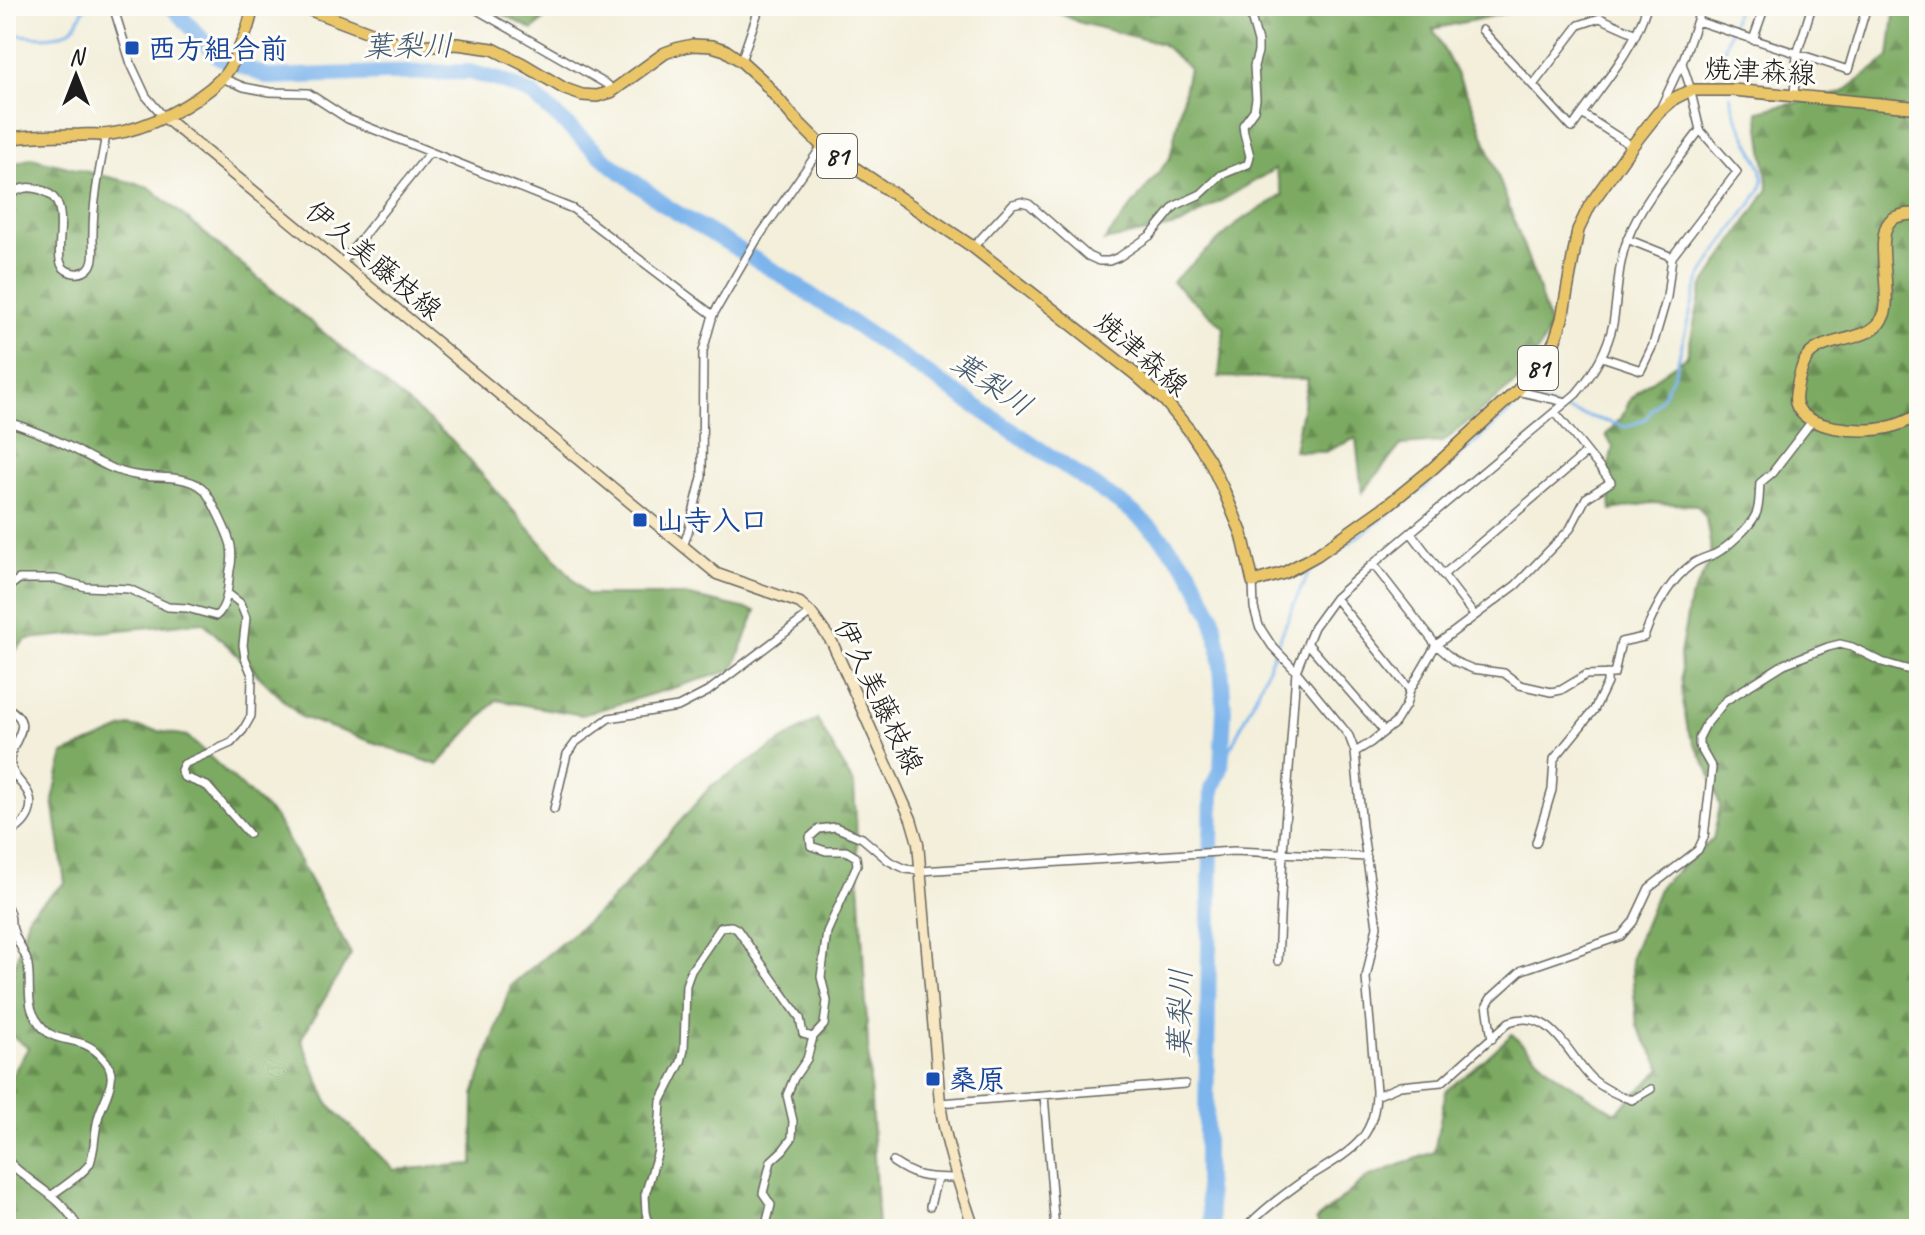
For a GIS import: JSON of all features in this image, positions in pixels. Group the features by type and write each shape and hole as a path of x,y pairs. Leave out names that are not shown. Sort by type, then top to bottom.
{"main road":[{"path":"6,139 45,135 106,135 137,128 164,117 206,92 224,76 252,17 252,6"},
{"path":"300,6 406,46 457,44 493,49 582,95 597,96 611,92"},
{"name":"焼津森線","path":"611,92 665,53 679,48 712,46 725,50 741,61 822,146 973,247 1135,374 1166,402 1209,460 1224,491 1242,534 1253,582 1284,573 1317,555 1389,504 1517,391 1544,361 1562,319 1578,230 1590,205 1658,113 1675,98 1691,90 1728,90 1919,106"},
{"name":"伊久美藤枝線","path":"164,117 717,574 800,603 811,613 832,642 911,819 918,843 944,1133 974,1229"},
{"path":"1919,214 1908,214 1889,221 1884,233 1888,297 1884,317 1872,329 1853,338 1816,348 1805,359 1796,403 1803,415 1812,421 1841,428 1881,429 1900,425 1919,415"}],"street":[{"path":"113,6 131,64 146,96 164,117"},
{"path":"470,6 608,85 611,92"},
{"path":"741,61 760,6"},
{"path":"973,247 1013,204 1021,202 1029,204 1088,256 1109,261 1151,235 1175,206 1201,194 1221,175 1248,164 1250,156 1243,125 1254,110 1256,99 1254,66 1258,42 1248,6"},
{"path":"1482,30 1572,128 1633,44 1647,6"},
{"path":"1658,113 1673,85 1702,6"},
{"path":"1753,40 1765,6"},
{"path":"1794,95 1797,54 1812,6"},
{"path":"1697,21 1848,70 1867,6"},
{"path":"1533,85 1579,25 1600,18 1636,34"},
{"path":"1602,357 1641,370 1653,345 1667,297 1672,257 1737,172 1700,130 1682,63"},
{"path":"224,76 244,87 270,92 308,93 348,119 573,209 713,315"},
{"path":"1582,114 1632,146"},
{"path":"1278,961 1296,671 1314,627 1335,598 1583,386 1602,357 1613,323 1621,259 1627,239 1644,207 1700,130"},
{"path":"6,199 16,190 27,187 48,194 57,203 60,212 60,261 64,269 70,273 87,270 92,264 94,204 106,135"},
{"path":"683,547 702,477 703,351 713,315 756,241 822,146"},
{"path":"341,264 430,152"},
{"path":"1627,239 1672,257"},
{"path":"1517,391 1566,402"},
{"path":"1355,752 1395,723 1436,645 1516,585 1570,529 1586,498 1611,482 1555,412"},
{"path":"6,421 38,432 108,467 137,475 175,478 203,487 231,544 232,562 227,593 221,612 216,616 187,608 168,607 129,589 86,587 56,579 19,579 6,589"},
{"path":"1373,564 1436,645 1456,662 1473,669 1504,673 1520,685 1551,692 1561,690 1586,675 1614,674 1621,642 1644,637 1664,596 1682,574 1694,562 1731,544 1757,513 1760,483 1772,473 1812,421"},
{"path":"1444,574 1586,453"},
{"path":"1411,533 1474,615"},
{"path":"1245,1229 1361,1139 1373,1117 1376,1096 1366,978 1377,926 1362,827 1355,752 1349,736 1272,646 1259,626 1254,608 1253,582"},
{"path":"227,593 240,603 246,618 243,645 252,675 251,716 231,743 184,764 181,770 184,777 207,786 249,834"},
{"path":"1335,598 1410,690"},
{"path":"554,809 567,754 576,742 609,718 678,707 707,692 811,613"},
{"path":"1308,644 1384,731"},
{"path":"1492,1039 1487,1005 1491,998 1522,970 1621,936 1633,922 1649,888 1698,850 1704,837 1712,768 1699,745 1699,738 1725,701 1784,664 1840,644 1882,662 1919,671"},
{"path":"1536,843 1552,790 1554,759 1594,710 1607,683 1607,674"},
{"path":"6,707 22,721 22,731 13,748 11,769 29,792 31,805 25,822 6,837"},
{"path":"765,1229 771,1205 763,1193 771,1161 792,1138 793,1121 787,1095 807,1059 813,1037 824,1025 827,1001 821,977 827,932 857,865 856,857 846,851 826,851 811,846 810,837 819,829 835,827 862,838 889,861 906,869 921,871 1200,852 1367,857"},
{"path":"6,905 14,938 28,963 28,998 38,1021 54,1037 88,1045 110,1067 109,1088 99,1116 90,1163 52,1195"},
{"path":"6,939 12,926"},
{"path":"650,1229 645,1195 658,1151 661,1101 684,1050 686,985 691,971 721,927 737,929 800,1018 803,1034 813,1037"},
{"path":"1376,1096 1400,1086 1442,1082 1509,1022 1518,1019 1550,1027 1591,1078 1610,1091 1632,1100 1651,1089"},
{"path":"940,1103 1185,1084"},
{"path":"1044,1095 1055,1229"},
{"path":"6,1159 52,1195 71,1214 79,1229"},
{"path":"893,1162 922,1177 957,1178"},
{"path":"930,1206 937,1178"}],"green space":[{"path":"486,6 556,6 533,30"},
{"path":"1017,6 1557,6 1529,8 1433,29 1472,104 1551,330 1518,381 1443,442 1401,445 1362,493 1356,438 1325,452 1294,451 1308,379 1219,377 1224,327 1172,282 1240,221 1283,195 1275,169 1180,225 1104,241 1170,158 1189,68 1162,44 1078,22 1055,11"},
{"path":"1895,6 1919,6 1919,1229 1321,1229 1316,1220 1368,1177 1434,1152 1446,1090 1512,1034 1557,1076 1615,1113 1662,1069 1637,1026 1631,957 1660,886 1713,839 1720,806 1709,771 1688,731 1680,654 1690,600 1711,560 1710,542 1706,518 1697,505 1651,503 1611,510 1608,470 1613,447 1606,435 1622,417 1629,401 1645,385 1687,356 1702,288 1768,189 1758,111 1842,93 1889,57"},
{"path":"31,158 149,187 451,439 587,595 685,595 756,611 733,670 582,715 496,700 438,765 301,717 203,622 27,639 6,659 6,167"},
{"path":"817,719 854,785 878,1229 6,1229 6,1086 28,1048 6,1031 6,985 11,981 29,913 65,883 53,800 63,754 129,726 187,736 275,817 351,954 301,1039 329,1105 394,1170 473,1164 474,1094 511,985 608,904 711,786"}],"waterway":[{"path":"6,33 43,37 62,34 76,24 86,6"},
{"name":"葉梨川","path":"171,6 219,57 269,77 470,72 502,81 533,95 608,162 669,208 781,275 1130,510 1158,534 1189,570 1212,615 1220,652 1224,710 1221,768 1212,789 1206,1117 1206,1181 1212,1229"},
{"path":"1728,88 1723,58 1738,6"},
{"path":"1563,409 1626,427 1645,419 1662,397 1675,372 1701,277 1760,191 1763,181 1761,167 1736,116 1730,95"},
{"path":"1221,768 1309,572 1423,489 1522,401 1555,407"}],"place":[{"name":"西方組合前","path":"132,48"},
{"name":"山寺入口","path":"640,520"},
{"name":"桑原","path":"933,1079"}]}
